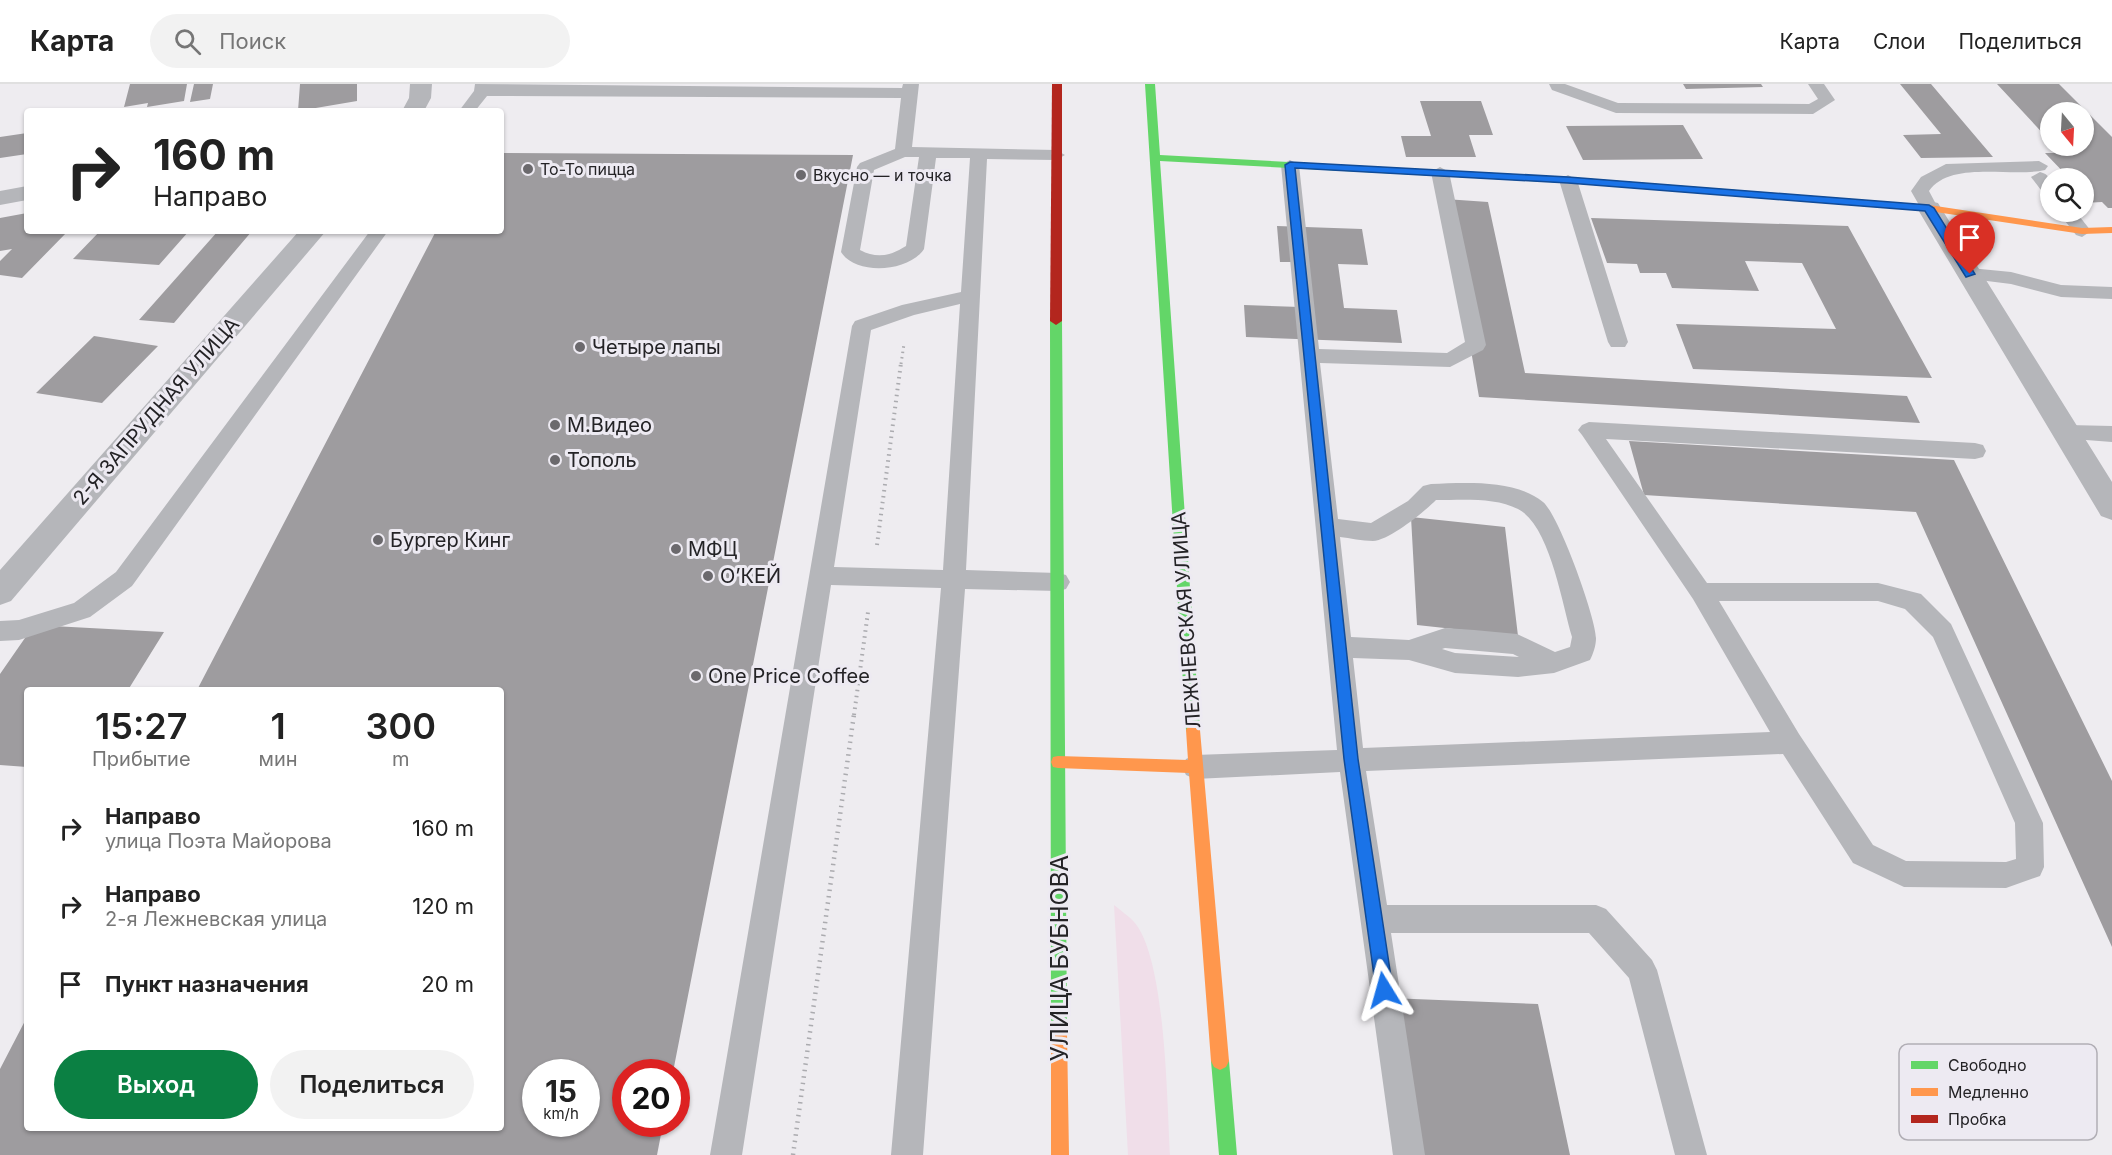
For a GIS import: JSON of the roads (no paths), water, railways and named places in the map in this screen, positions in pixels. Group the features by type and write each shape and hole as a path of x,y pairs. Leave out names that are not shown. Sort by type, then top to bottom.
{"main road":[{"path":"1057,84 1058,762 1196,767"},
{"name":"ЛЕЖНЕВСКАЯ УЛИЦА","path":"1150,84 1196,767 1228,1155"},
{"path":"1156,159 1568,180 1929,208 2082,231 2112,230"},
{"name":"УЛИЦА БУБНОВА","path":"1058,762 1060,1155"}],"street":[{"path":"415,108 420,98 421,84"},
{"path":"0,198 24,194"},
{"path":"1929,208 2112,508"},
{"name":"2-Я ЗАПРУДНАЯ УЛИЦА","path":"0,592 310,234"}],"lane":[{"path":"1557,84 1558,87 1616,108 1813,109 1827,100 1816,84"},
{"path":"469,108 482,87 910,88 903,152"},
{"path":"928,152 915,249 896,261 866,262 850,252 866,167 903,152 928,152 979,153 1056,155"},
{"path":"907,1155 954,579 979,153"},
{"path":"1290,165 1351,759 1409,1155"},
{"path":"1929,208 1920,191 1927,181 1946,169 2040,178"},
{"path":"1310,356 1450,360 1476,345 1440,172"},
{"path":"1568,180 1618,342"},
{"path":"2075,222 2082,231"},
{"path":"0,631 19,630 82,610 123,579 377,234"},
{"path":"1970,274 2011,278 2061,291 2112,293"},
{"path":"726,1155 862,326 909,310 969,296"},
{"path":"1701,592 1878,592 1913,601 1942,630 2029,823 2030,867 2006,875 1904,874 1863,854 1790,742 1701,592 1589,430 1976,451"},
{"path":"2068,433 2112,434"},
{"path":"1327,526 1374,532 1416,507 1431,492 1501,494 1534,507 1549,525 1584,637 1581,653 1554,663 1518,667 1455,663 1409,650 1340,647"},
{"path":"821,576 1058,582"},
{"path":"1196,767 1790,742"},
{"path":"1374,919 1596,918 1642,970 1691,1155"}],"place":[{"name":"То-То пицца","path":"528,169"},
{"name":"Вкусно — и точка","path":"801,175"},
{"name":"Четыре лапы","path":"580,347"},
{"name":"М.Видео","path":"555,425"},
{"name":"Тополь","path":"555,460"},
{"name":"Бургер Кинг","path":"378,540"},
{"name":"МФЦ","path":"676,549"},
{"name":"О’КЕЙ","path":"708,576"},
{"name":"One Price Coffee","path":"696,676"}]}
